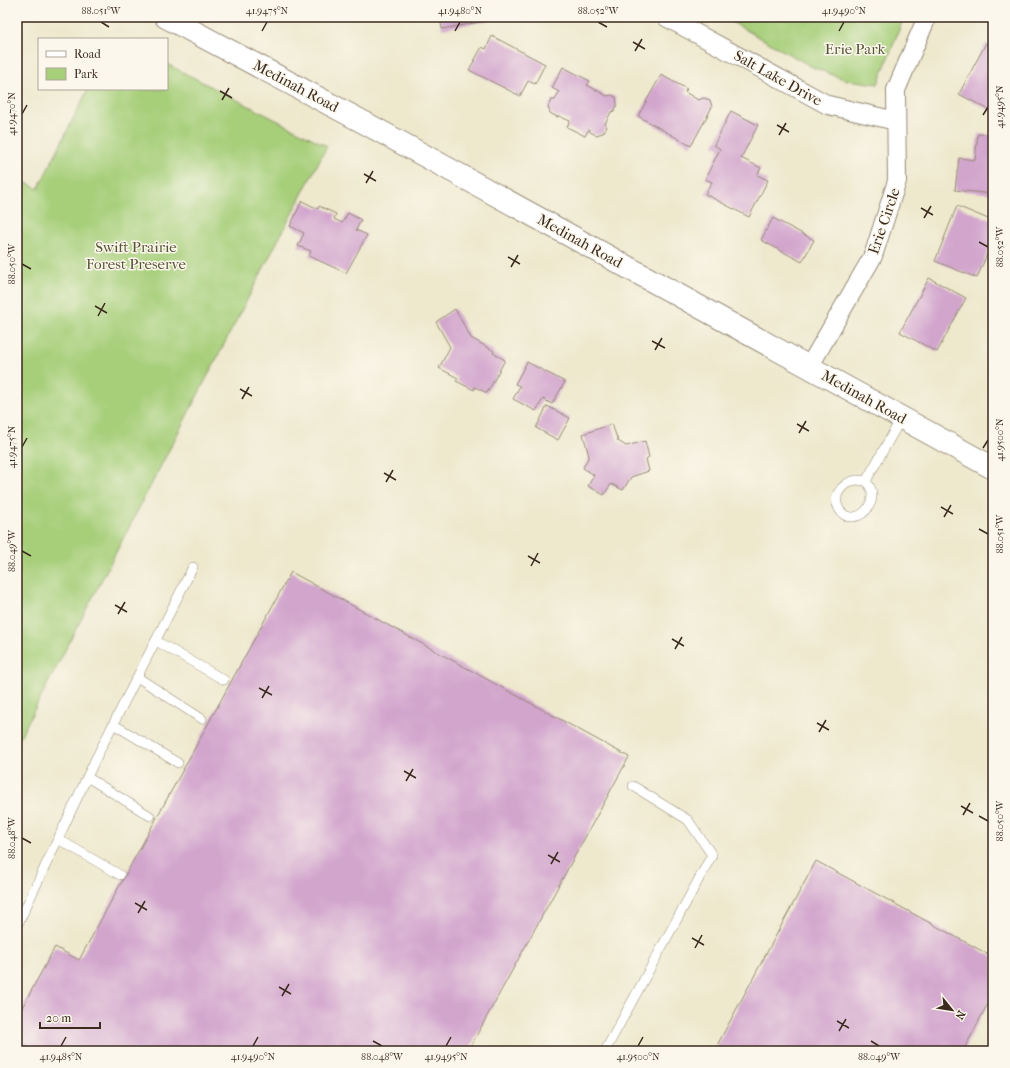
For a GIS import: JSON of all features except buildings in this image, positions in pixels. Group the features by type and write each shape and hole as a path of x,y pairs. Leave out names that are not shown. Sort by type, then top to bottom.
{"street":[{"name":"Medinah Road","path":"166,17 322,100 993,468"},
{"name":"Salt Lake Drive","path":"666,17 828,105 896,121"},
{"name":"Erie Circle","path":"809,367 873,256 898,181 896,90 927,17"}],"lane":[{"path":"866,481 902,417"},
{"path":"850,481 866,481 871,490 871,502 864,513 853,517 843,514 837,507 836,497 841,487 850,481"},
{"path":"17,926 87,777 193,567"},
{"path":"156,640 224,680"},
{"path":"137,677 202,718"},
{"path":"113,724 178,763"},
{"path":"87,777 150,816"},
{"path":"605,1051 712,855 688,820 633,786"},
{"path":"58,839 120,875"}],"green space":[{"name":"Erie Park","path":"723,17 904,17 878,84 847,80 814,68"},
{"name":"Swift Prairie Forest Preserve","path":"168,65 327,146 17,743 17,178 38,189 88,90 168,90"}]}
